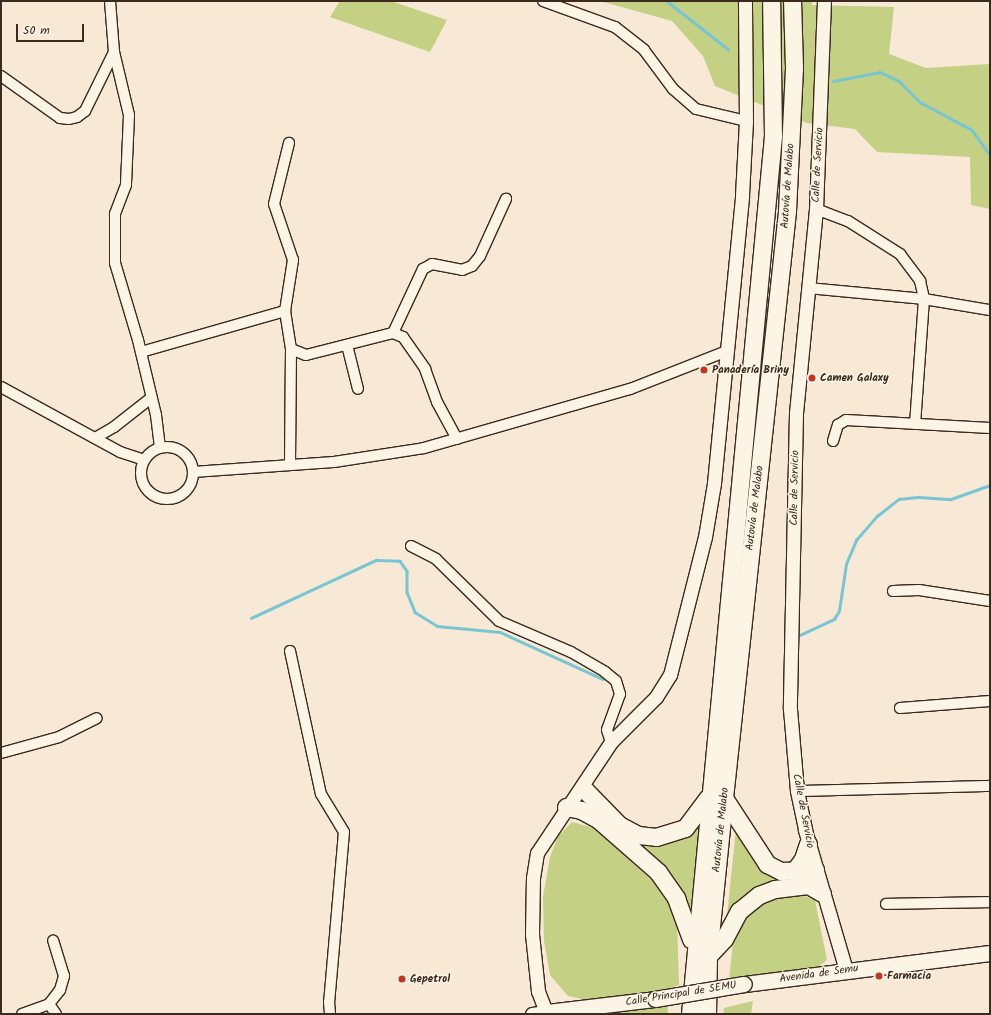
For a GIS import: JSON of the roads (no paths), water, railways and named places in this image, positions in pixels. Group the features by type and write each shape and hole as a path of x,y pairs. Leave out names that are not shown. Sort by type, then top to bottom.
{"highway":[{"name":"Autovía de Malabo","path":"717,796 773,136 771,1"},
{"name":"Autovía de Malabo","path":"690,1014 700,956 717,796 787,211 794,67 792,1"},
{"path":"583,788 619,825 638,835 656,837 685,828 717,796 767,864 781,871 815,870"},
{"path":"566,807 581,810 599,820 663,878 685,916 700,956 724,939 739,911 759,894 776,888 808,885 822,893"},
{"path":"795,870 803,859 808,844"},
{"name":"Autovía de Malabo","path":"700,956 707,1014"}],"main road":[{"name":"Avenida de Semu","path":"744,984 990,953"},
{"name":"Calle Principal de SEMU","path":"539,1013 655,999 744,984"}],"street":[{"path":"110,1 114,52 129,115 126,185 115,214 115,263 141,352 160,448"},
{"path":"543,1 614,27 644,50 673,89 696,109 746,121"},
{"path":"539,1013 535,964 533,878 537,853 566,807 583,788 611,742 656,697 670,675 679,648 705,538 727,357 746,121 744,1"},
{"name":"Calle de Servicio","path":"824,1 816,209 796,413 790,676 797,791 815,870 846,970"},
{"path":"1,76 60,118 77,118 85,111 114,52"},
{"path":"289,143 274,204 293,260 285,311 291,349 290,465"},
{"path":"393,333 423,269 432,264 462,270 472,266 480,256 506,199"},
{"path":"816,209 848,221 900,254 920,281 924,299 915,424"},
{"path":"808,288 924,299 990,310"},
{"path":"141,352 285,311"},
{"path":"291,349 306,355 393,333 403,337 425,369 437,402 457,439"},
{"path":"346,345 358,389"},
{"path":"193,472 290,465 384,455 457,439 630,389 711,360 727,357"},
{"path":"1,387 120,452 144,460"},
{"path":"95,438 114,427 151,398"},
{"path":"833,441 838,425 846,420 990,428"},
{"path":"160,448 182,452 192,464 193,472 185,492 172,499 163,499 152,494 143,485 141,468 144,460 160,448"},
{"path":"411,546 436,559 499,621 571,652 606,672 616,681 620,694 607,730 611,742"},
{"path":"893,590 919,590 990,601"},
{"path":"290,651 321,794 344,832 329,1002 330,1014"},
{"path":"900,708 990,701"},
{"path":"1,753 59,737 97,718"},
{"path":"797,791 990,786"},
{"path":"886,904 990,902"},
{"path":"22,1014 49,1004 60,990 64,976 53,941"},
{"path":"49,1004 56,1014"}],"waterway":[{"path":"667,1 728,49"},
{"path":"833,81 880,72 899,81 920,102 972,130 990,155"},
{"path":"800,635 834,619 839,611 846,564 856,540 877,516 899,499 919,497 951,499 990,485"},
{"path":"251,618 376,560 400,561 407,571 407,592 415,612 437,626 500,632 603,679"}],"place":[{"name":"Panadería Briny","path":"704,370"},
{"name":"Camen Galaxy","path":"812,378"},
{"name":"Farmacia","path":"879,976"},
{"name":"Gepetrol","path":"402,979"}]}
